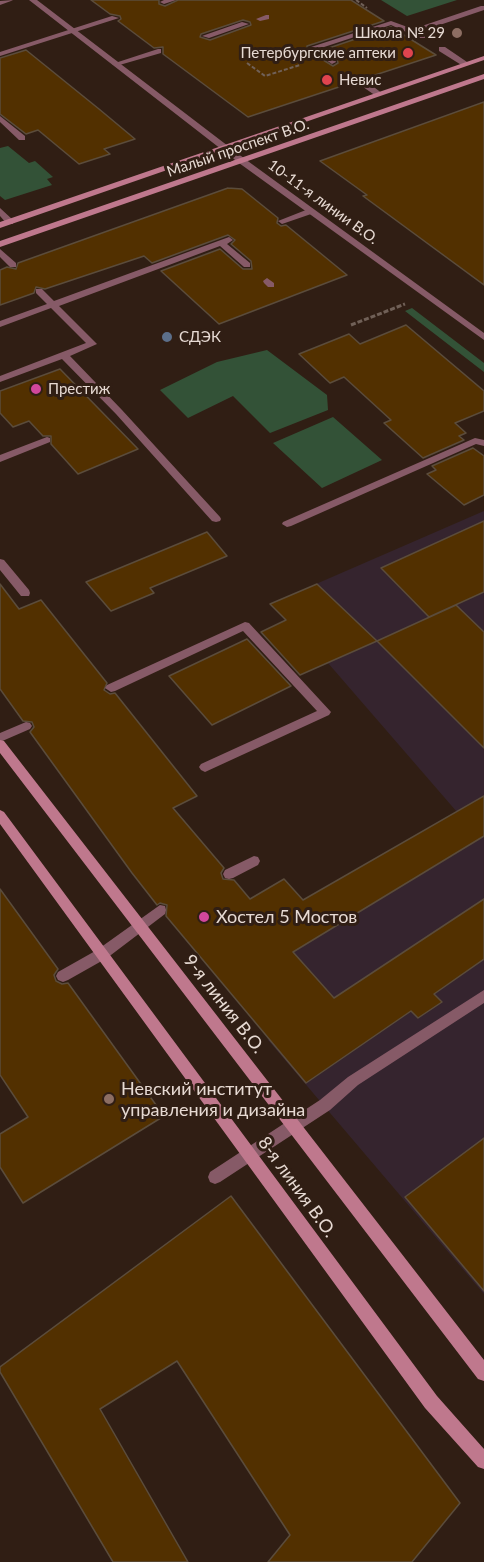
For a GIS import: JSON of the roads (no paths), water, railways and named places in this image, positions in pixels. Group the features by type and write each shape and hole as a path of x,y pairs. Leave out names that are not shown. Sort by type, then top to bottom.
{"main road":[{"name":"Малый проспект В.О.","path":"0,225 484,58"},
{"name":"Малый проспект В.О.","path":"0,244 484,76"},
{"name":"9-я линия В.О.","path":"0,744 484,1373"},
{"name":"8-я линия В.О.","path":"0,815 431,1402 484,1461"}],"street":[{"path":"0,3 9,0"},
{"name":"10-11-я линии В.О.","path":"33,0 242,161 484,337"},
{"path":"329,59 312,48 391,23 418,34 484,8"},
{"path":"0,54 115,18"},
{"path":"206,36 244,24"},
{"path":"442,49 466,64"},
{"path":"116,64 158,51"},
{"path":"359,80 379,94"},
{"path":"0,118 22,138"},
{"path":"282,221 311,210"},
{"path":"0,211 10,222"},
{"path":"0,324 225,242 247,265"},
{"path":"0,252 13,265"},
{"path":"0,380 92,344 39,291"},
{"path":"64,355 216,519"},
{"path":"107,417 119,412"},
{"path":"0,459 47,440"},
{"path":"287,524 475,441 484,443"},
{"path":"0,562 25,593"},
{"path":"111,688 245,626 325,712 205,767"},
{"path":"0,738 26,726"},
{"path":"228,874 254,861"},
{"path":"63,976 102,954 160,910"},
{"path":"215,1176 294,1126 325,1105 353,1081 484,996"}],"place":[{"name":"Школа № 29","path":"457,33"},
{"name":"Петербургские аптеки","path":"408,53"},
{"name":"Невис","path":"327,80"},
{"name":"СДЭК","path":"167,337"},
{"name":"Престиж","path":"36,389"},
{"name":"Хостел 5 Мостов","path":"204,917"},
{"name":"Невский институт управления и дизайна","path":"109,1099"}]}
